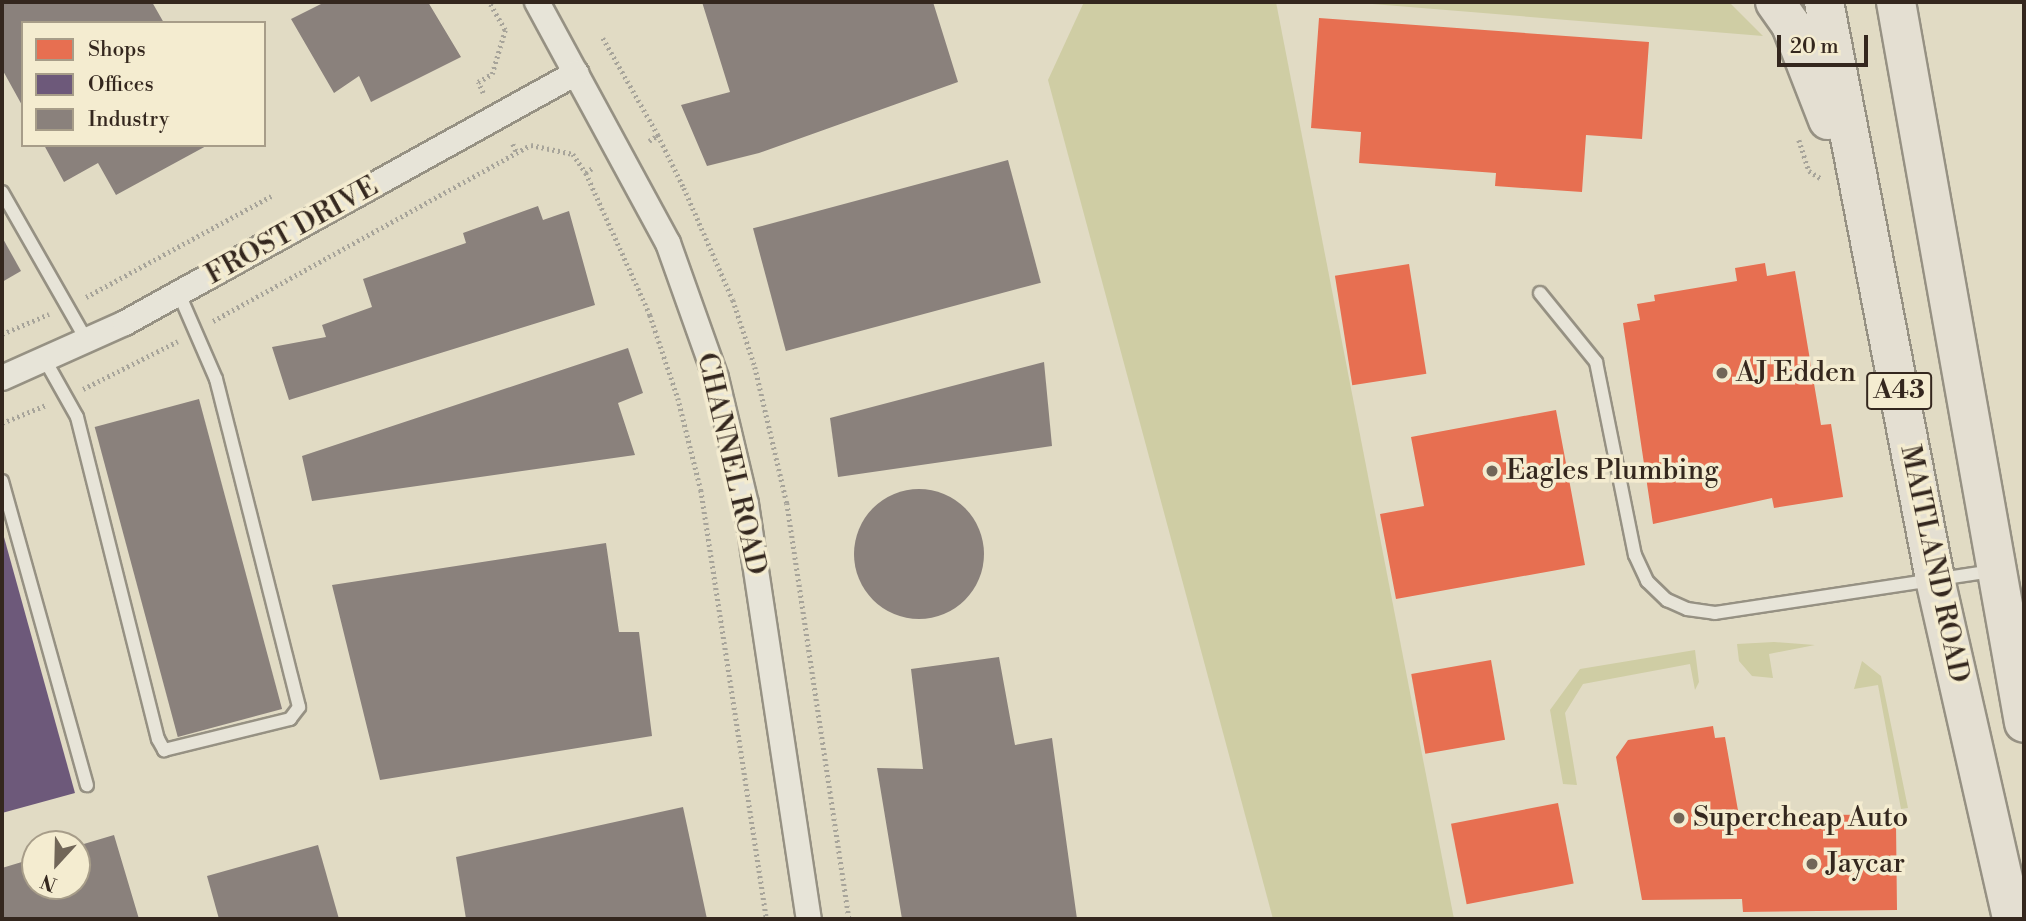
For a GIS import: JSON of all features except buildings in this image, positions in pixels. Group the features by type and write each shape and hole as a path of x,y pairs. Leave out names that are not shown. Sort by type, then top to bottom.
{"highway":[{"name":"A43","path":"1775,2 1791,25 1861,204"},
{"name":"MAITLAND ROAD","path":"1824,2 1935,579 2012,919"},
{"name":"MAITLAND ROAD","path":"1896,2 2024,723"}],"street":[{"name":"CHANNEL ROAD","path":"537,2 668,243 716,378 746,504 809,919"},
{"name":"FROST DRIVE","path":"2,378 88,343 576,74"}],"lane":[{"path":"2,192 88,343"},
{"path":"1540,293 1597,362 1635,555 1647,581 1667,600 1687,609 1714,613 1998,570"},
{"path":"46,360 77,417 158,739 164,750 290,719 299,707 216,379 179,294"},
{"path":"2,481 88,785"}],"path":[{"path":"483,93 478,82 492,74 505,30 489,2"},
{"path":"603,38 658,135"},
{"path":"513,144 517,152"},
{"path":"2,423 66,396 195,331 531,145 573,154 586,173 650,314 678,398 698,477 767,919"},
{"path":"586,173 592,169"},
{"path":"2,334 67,306 271,195"}],"shaded area":[{"path":"1084,2 1276,2 1454,919 1273,919 1048,80"},
{"path":"1348,2 1729,2 1763,36"},
{"path":"1774,642 1815,645 1769,654 1773,678 1752,676 1739,661 1737,644"},
{"path":"1695,650 1699,682 1695,690 1690,664 1583,684 1565,713 1577,785 1563,784 1550,710 1580,669"},
{"path":"1862,661 1881,676 1908,808 1901,809 1878,685 1854,689"}],"place":[{"name":"AJ Edden","path":"1722,373"},
{"name":"Eagles Plumbing","path":"1492,471"},
{"name":"Supercheap Auto","path":"1679,818"},
{"name":"Jaycar","path":"1812,864"}]}
